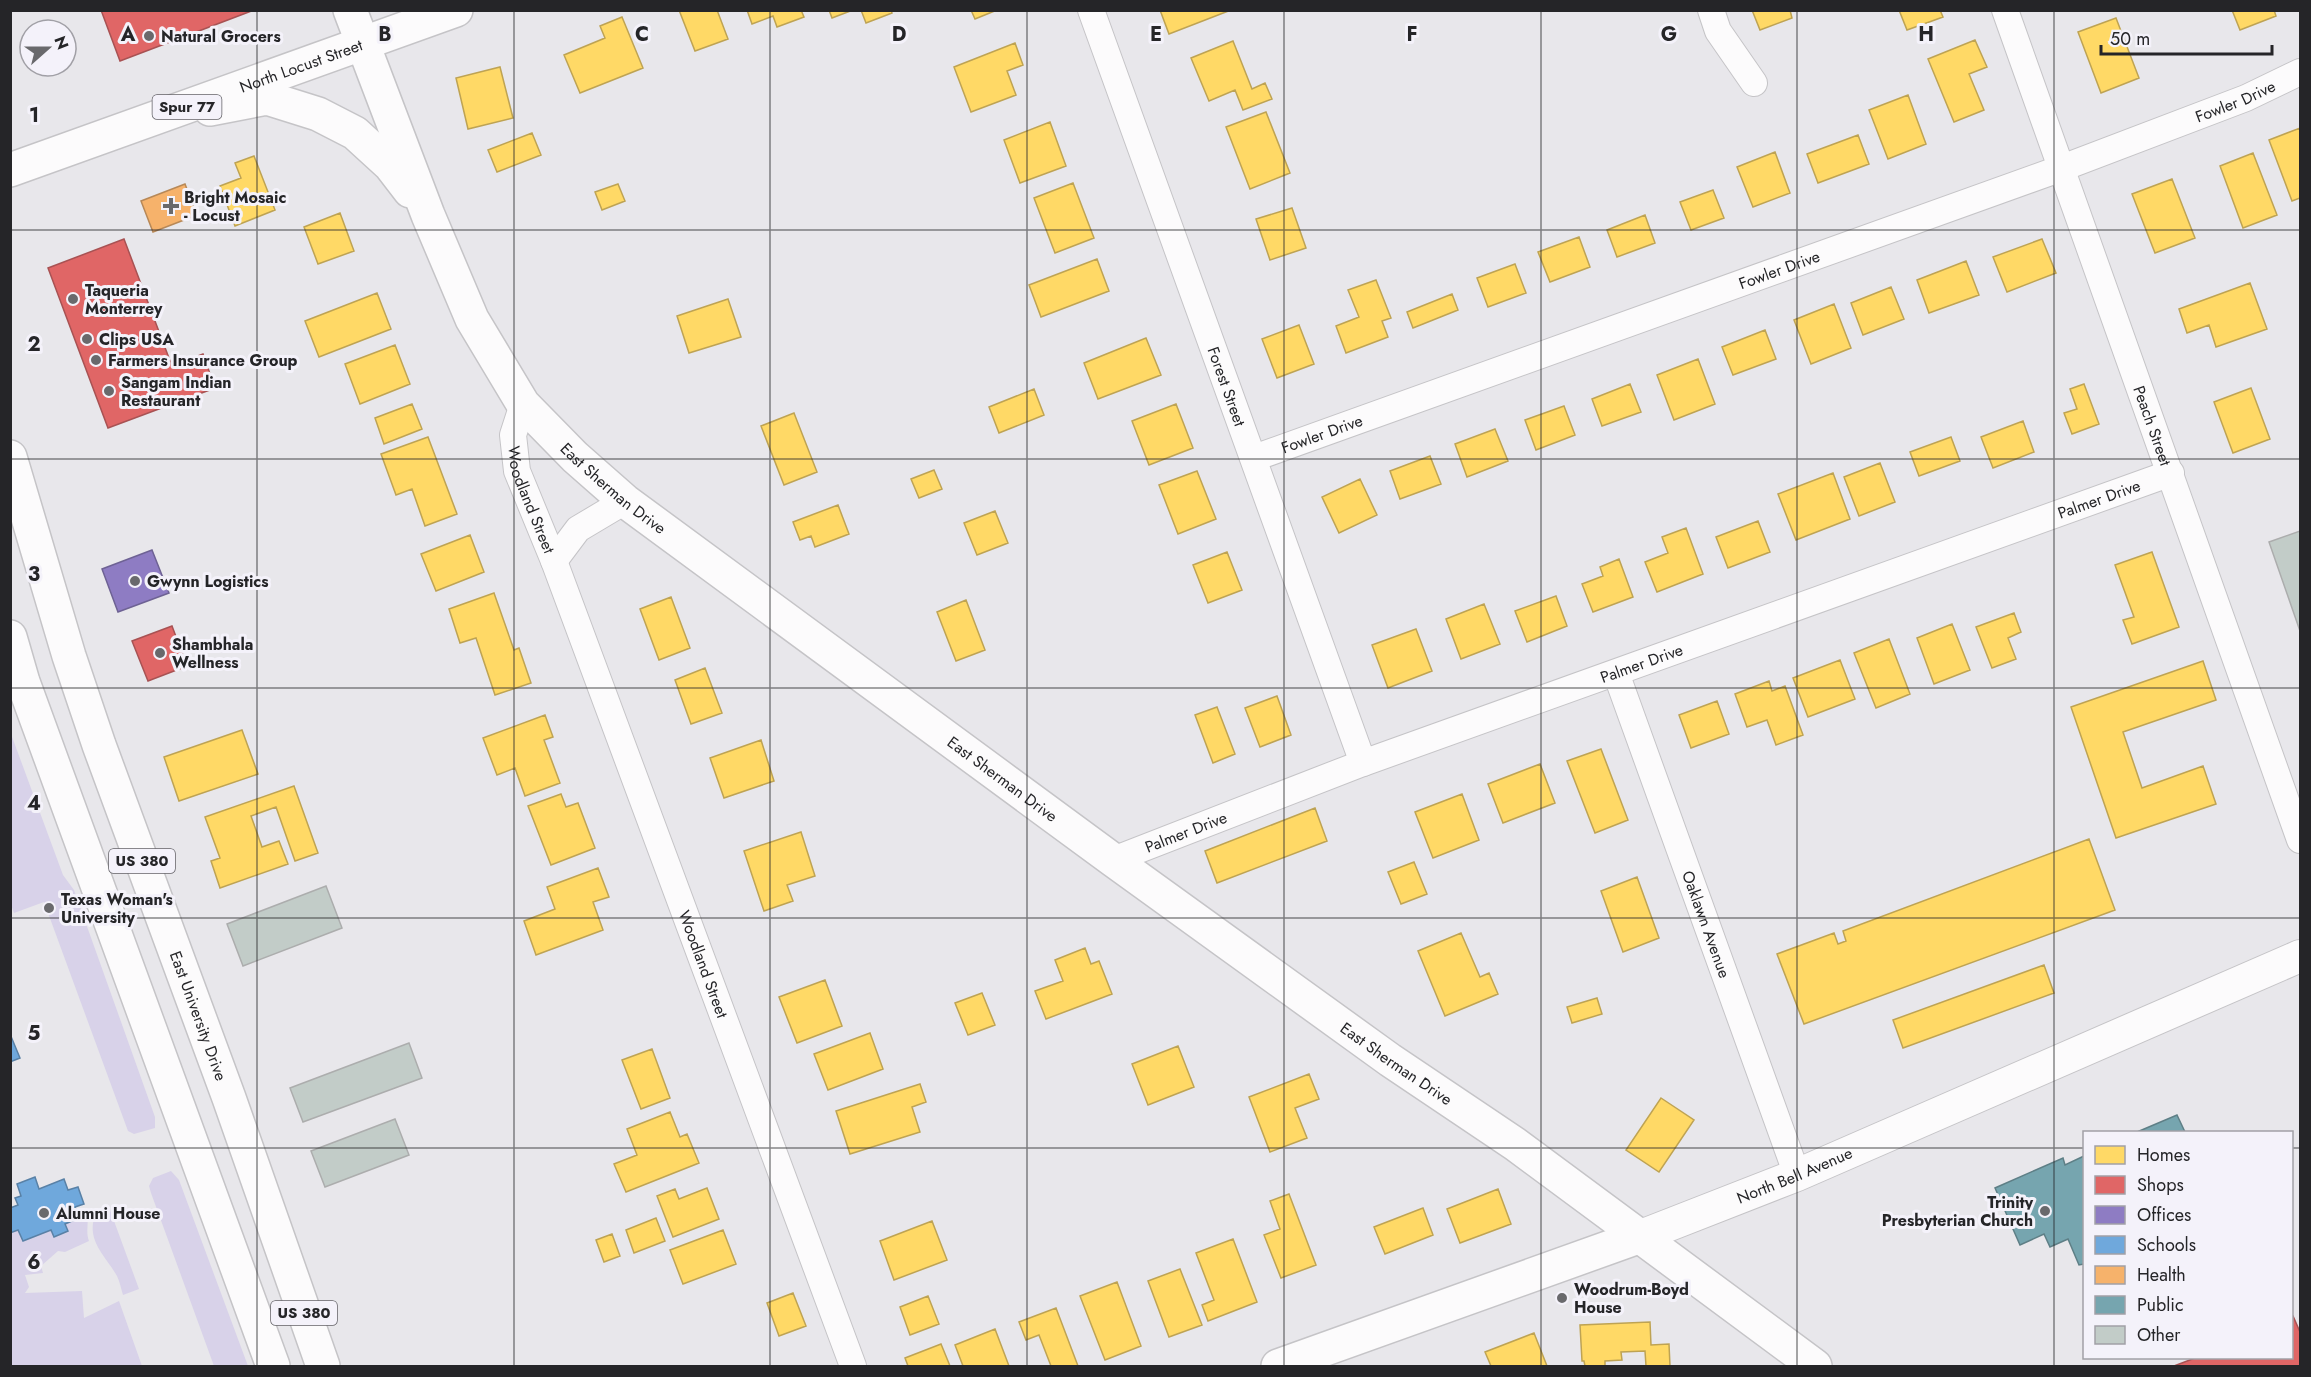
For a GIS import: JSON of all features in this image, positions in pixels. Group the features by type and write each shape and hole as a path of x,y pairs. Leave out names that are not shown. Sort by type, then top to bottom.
{"main road":[{"name":"East Sherman Drive","path":"350,10 428,215 472,320 523,404 575,458 624,501 1113,860 1390,1060 1515,1144 1815,1366"},
{"name":"North Locust Street","path":"10,170 456,10"},
{"path":"143,123 267,98 318,114 355,133 390,165 428,215"},
{"name":"East University Drive","path":"10,457 69,656 99,745 229,1098 323,1366"},
{"name":"US 380","path":"10,637 23,682 273,1366"},
{"name":"North Bell Avenue","path":"1291,1364 1641,1236"}],"street":[{"name":"Forest Street","path":"1091,10 1363,763"},
{"path":"1711,10 1724,41 1754,82"},
{"name":"Peach Street","path":"2006,10 2301,840"},
{"name":"Fowler Drive","path":"1254,458 2062,168 2246,98 2301,72"},
{"name":"Woodland Street","path":"523,404 513,435 517,471 554,561 853,1366"},
{"name":"Palmer Drive","path":"1113,860 1363,763 2171,473"},
{"name":"Woodland Street","path":"554,561 578,529 624,501"},
{"name":"Oaklawn Avenue","path":"1616,673 1797,1175"},
{"name":"North Bell Avenue","path":"1641,1236 1797,1175 2301,956"}],"shaded area":[{"path":"11,734 63,875 74,890 155,1117 155,1128 134,1134 128,1131 44,902 14,913 11,905"},
{"path":"171,1171 179,1180 248,1366 214,1366 149,1186 153,1178"},
{"path":"110,1210 139,1289 123,1295 117,1276 98,1247 93,1233 95,1215"},
{"path":"86,1212 89,1241 65,1252 58,1251 41,1266 43,1273 25,1275 29,1287 25,1293 82,1291 84,1318 119,1301 142,1366 11,1366 11,1233 18,1230 23,1241 51,1230 54,1237 68,1231 65,1224 79,1218 84,1219"}],"building: Homes":[{"path":"679,10 717,10 728,39 695,51"},
{"path":"747,10 801,10 804,17 777,27 773,16 752,24"},
{"path":"829,10 853,10 832,18"},
{"path":"861,10 891,10 892,13 866,23"},
{"path":"971,10 997,10 975,19"},
{"path":"1160,10 1231,10 1169,34"},
{"path":"1752,10 1790,10 1792,18 1760,30"},
{"path":"1899,10 1940,10 1943,17 1907,30"},
{"path":"2232,10 2274,10 2276,16 2240,30"},
{"path":"622,17 643,68 580,93 564,55 605,38 600,26"},
{"path":"2116,18 2139,78 2101,93 2078,32"},
{"path":"1975,40 1987,67 1969,74 1984,110 1954,122 1928,59"},
{"path":"1233,41 1252,89 1265,83 1272,99 1243,110 1235,90 1209,101 1191,58"},
{"path":"1015,43 1023,65 1007,71 1016,95 971,112 954,67"},
{"path":"500,67 513,118 468,129 456,78"},
{"path":"1908,95 1926,144 1888,159 1869,110"},
{"path":"1266,112 1290,173 1250,189 1226,127"},
{"path":"1050,122 1066,166 1020,183 1004,140"},
{"path":"2300,128 2300,198 2292,201 2269,140"},
{"path":"532,133 541,155 497,172 488,150"},
{"path":"1858,135 1869,164 1818,183 1807,154"},
{"path":"1775,152 1790,193 1753,207 1737,167"},
{"path":"2253,153 2277,215 2243,228 2220,166"},
{"path":"254,156 275,210 235,226 220,186 241,178 235,163"},
{"path":"2172,179 2195,238 2155,253 2132,194"},
{"path":"1073,183 1094,238 1055,253 1034,198"},
{"path":"618,184 625,201 602,210 595,192"},
{"path":"1713,190 1724,218 1691,230 1680,202"},
{"path":"1292,208 1306,248 1270,260 1256,219"},
{"path":"340,213 354,251 318,264 304,227"},
{"path":"1645,215 1655,243 1617,257 1607,230"},
{"path":"1579,237 1590,267 1550,282 1538,252"},
{"path":"2042,239 2056,273 2007,292 1993,257"},
{"path":"1097,259 1109,291 1041,317 1029,285"},
{"path":"1966,261 1979,295 1929,313 1917,280"},
{"path":"1515,264 1526,293 1488,307 1477,278"},
{"path":"1376,280 1391,318 1382,321 1388,337 1346,353 1336,326 1359,317 1348,290"},
{"path":"2250,283 2267,329 2216,347 2209,325 2187,333 2179,309"},
{"path":"1891,287 1904,319 1863,335 1851,303"},
{"path":"377,293 391,329 319,357 305,321"},
{"path":"1452,294 1458,310 1413,328 1407,312"},
{"path":"728,299 741,337 689,353 677,316"},
{"path":"1834,304 1851,348 1811,364 1794,320"},
{"path":"1299,325 1314,364 1277,378 1262,339"},
{"path":"1765,330 1776,359 1733,375 1722,347"},
{"path":"1146,338 1161,375 1098,399 1084,363"},
{"path":"395,345 410,384 360,404 345,364"},
{"path":"1698,359 1715,404 1674,420 1657,375"},
{"path":"1630,384 1641,412 1602,426 1592,399"},
{"path":"2084,384 2099,424 2072,434 2064,413 2077,409 2070,389"},
{"path":"2251,388 2270,439 2233,453 2214,402"},
{"path":"1034,389 1044,415 999,433 989,407"},
{"path":"412,404 422,429 384,444 375,418"},
{"path":"1176,404 1193,448 1149,465 1132,421"},
{"path":"1564,406 1575,435 1536,450 1525,420"},
{"path":"794,413 817,472 784,485 761,426"},
{"path":"2023,421 2034,452 1993,468 1981,437"},
{"path":"1495,429 1508,461 1467,477 1455,444"},
{"path":"428,437 457,514 425,526 412,489 396,495 381,454"},
{"path":"1951,437 1960,461 1919,476 1910,452"},
{"path":"1430,456 1441,484 1400,499 1390,471"},
{"path":"1880,463 1895,502 1859,516 1844,477"},
{"path":"934,470 942,489 919,498 911,479"},
{"path":"1197,471 1216,519 1178,534 1159,485"},
{"path":"1833,473 1850,519 1796,540 1778,494"},
{"path":"1360,479 1377,515 1339,533 1322,497"},
{"path":"838,505 849,534 815,547 811,536 800,540 793,522"},
{"path":"995,511 1008,543 977,555 964,523"},
{"path":"1758,521 1770,552 1728,568 1716,537"},
{"path":"1686,528 1703,574 1657,592 1645,562 1668,553 1662,537"},
{"path":"470,535 484,572 436,591 421,554"},
{"path":"1227,552 1242,590 1208,603 1193,565"},
{"path":"2152,552 2179,627 2132,644 2123,620 2134,617 2115,565"},
{"path":"1619,559 1633,597 1593,612 1582,584 1603,576 1600,567"},
{"path":"494,593 514,650 519,648 531,683 495,695 476,638 460,643 449,609"},
{"path":"1556,596 1567,626 1527,642 1515,611"},
{"path":"671,597 690,648 659,660 640,609"},
{"path":"966,600 985,650 956,661 937,612"},
{"path":"1484,604 1500,644 1461,659 1446,619"},
{"path":"2014,613 2021,632 2008,638 2016,659 1992,668 1976,627"},
{"path":"1952,624 1970,670 1934,684 1917,638"},
{"path":"1416,629 1432,671 1388,688 1372,645"},
{"path":"1889,639 1910,694 1876,708 1854,653"},
{"path":"1840,660 1855,699 1808,717 1793,678"},
{"path":"2203,661 2216,700 2123,732 2142,788 2203,766 2216,804 2116,838 2071,707"},
{"path":"705,668 722,713 691,724 675,680"},
{"path":"1769,681 1772,691 1785,686 1803,735 1776,745 1767,720 1747,727 1735,694"},
{"path":"1277,696 1291,735 1260,747 1245,708"},
{"path":"1717,701 1729,734 1691,748 1679,715"},
{"path":"1217,707 1235,754 1213,763 1195,715"},
{"path":"545,715 553,737 544,740 560,783 525,796 515,768 497,775 483,738"},
{"path":"242,730 258,774 179,801 164,757"},
{"path":"761,740 774,781 724,798 710,758"},
{"path":"1601,749 1628,820 1595,833 1567,761"},
{"path":"1540,764 1555,803 1503,823 1488,784"},
{"path":"294,786 318,853 295,861 276,807 251,816 262,847 279,841 288,864 220,888 211,861 220,858 205,817"},
{"path":"561,794 566,807 578,803 595,848 551,865 528,806"},
{"path":"1462,794 1479,840 1433,858 1415,812"},
{"path":"1315,808 1327,841 1217,883 1205,851"},
{"path":"801,832 815,876 787,885 793,901 764,911 744,851"},
{"path":"2089,839 2115,910 1804,1024 1777,954 1834,933 1838,944 1846,941 1843,931"},
{"path":"1414,862 1427,894 1401,904 1388,872"},
{"path":"598,868 609,897 593,902 603,930 536,955 524,921 555,909 547,887"},
{"path":"1637,877 1659,938 1623,952 1601,891"},
{"path":"1461,933 1480,977 1489,973 1498,994 1445,1016 1418,951"},
{"path":"1085,948 1091,964 1099,961 1112,994 1046,1019 1035,991 1063,981 1055,960"},
{"path":"2044,965 2054,993 1903,1048 1893,1020"},
{"path":"825,980 842,1026 797,1043 779,997"},
{"path":"982,993 995,1025 968,1035 955,1003"},
{"path":"1597,998 1602,1014 1572,1023 1567,1007"},
{"path":"870,1033 883,1069 828,1090 814,1054"},
{"path":"1178,1046 1194,1087 1148,1105 1132,1064"},
{"path":"652,1049 670,1098 641,1109 622,1060"},
{"path":"1309,1074 1319,1099 1295,1108 1307,1138 1270,1152 1249,1097"},
{"path":"920,1084 926,1102 912,1107 920,1132 850,1154 836,1111"},
{"path":"1661,1098 1694,1120 1659,1172 1626,1150"},
{"path":"670,1112 680,1137 687,1134 699,1163 626,1192 614,1164 637,1155 627,1129"},
{"path":"707,1188 719,1219 673,1237 657,1196 675,1189 679,1199"},
{"path":"1498,1189 1511,1224 1460,1243 1447,1209"},
{"path":"1289,1194 1316,1265 1281,1278 1264,1235 1280,1229 1270,1201"},
{"path":"1423,1208 1433,1235 1385,1254 1374,1227"},
{"path":"656,1218 665,1241 634,1253 626,1230"},
{"path":"932,1221 947,1260 894,1280 880,1241"},
{"path":"723,1230 736,1264 683,1284 670,1250"},
{"path":"612,1234 620,1256 604,1262 596,1240"},
{"path":"1233,1239 1257,1302 1208,1321 1202,1305 1214,1300 1196,1253"},
{"path":"1180,1269 1202,1325 1169,1337 1148,1281"},
{"path":"1117,1282 1141,1346 1105,1360 1080,1296"},
{"path":"793,1293 806,1326 779,1336 767,1303"},
{"path":"928,1296 939,1324 910,1335 900,1307"},
{"path":"1056,1308 1078,1366 1051,1366 1039,1335 1026,1340 1019,1322"},
{"path":"1650,1322 1651,1345 1669,1344 1670,1366 1646,1366 1645,1351 1621,1352 1622,1360 1605,1361 1605,1366 1585,1366 1582,1361 1580,1325"},
{"path":"995,1329 1009,1366 963,1366 955,1345"},
{"path":"1534,1333 1547,1366 1491,1366 1485,1352"},
{"path":"941,1344 950,1366 908,1366 905,1358"}],"building: Shops":[{"name":"Natural Grocers","path":"101,10 254,10 120,61"},
{"path":"124,239 172,366 203,354 215,388 108,428 48,268"},
{"name":"Shambhala Wellness","path":"172,626 187,666 148,681 132,641"},
{"path":"2293,1316 2300,1332 2300,1366 2174,1366 2192,1359 2293,1359"}],"building: Offices":[{"name":"Gwynn Logistics","path":"152,550 169,593 118,612 102,569"}],"building: Schools":[{"path":"10,1034 20,1058 10,1062"},
{"name":"Alumni House","path":"35,1177 39,1189 64,1179 68,1190 78,1187 84,1204 75,1207 79,1218 65,1224 68,1231 54,1237 51,1230 23,1241 18,1230 10,1233 10,1208 18,1205 15,1198 21,1196 17,1184"}],"building: Health":[{"path":"185,184 197,215 153,232 141,201"}],"building: Public":[{"path":"2177,1115 2185,1131 2139,1131"},
{"name":"Trinity Presbyterian Church","path":"2083,1156 2083,1264 2079,1265 2068,1239 2050,1247 2044,1234 2020,1245 1995,1188 2063,1158 2065,1165"}],"building: Other":[{"path":"2300,531 2300,631 2269,542"},
{"path":"326,886 342,928 243,966 227,924"},
{"path":"409,1043 422,1078 303,1122 290,1088"},
{"path":"395,1119 409,1155 325,1187 311,1151"}],"place":[{"name":"Natural Grocers","path":"149,36"},
{"name":"Bright Mosaic - Locust","path":"171,206"},
{"name":"Taqueria Monterrey","path":"73,299"},
{"name":"Clips USA","path":"87,339"},
{"name":"Farmers Insurance Group","path":"96,360"},
{"name":"Sangam Indian Restaurant","path":"109,391"},
{"name":"Gwynn Logistics","path":"135,581"},
{"name":"Shambhala Wellness","path":"160,653"},
{"name":"Texas Woman's University","path":"49,908"},
{"name":"Trinity Presbyterian Church","path":"2045,1211"},
{"name":"Alumni House","path":"44,1213"},
{"name":"Woodrum-Boyd House","path":"1562,1298"}]}
